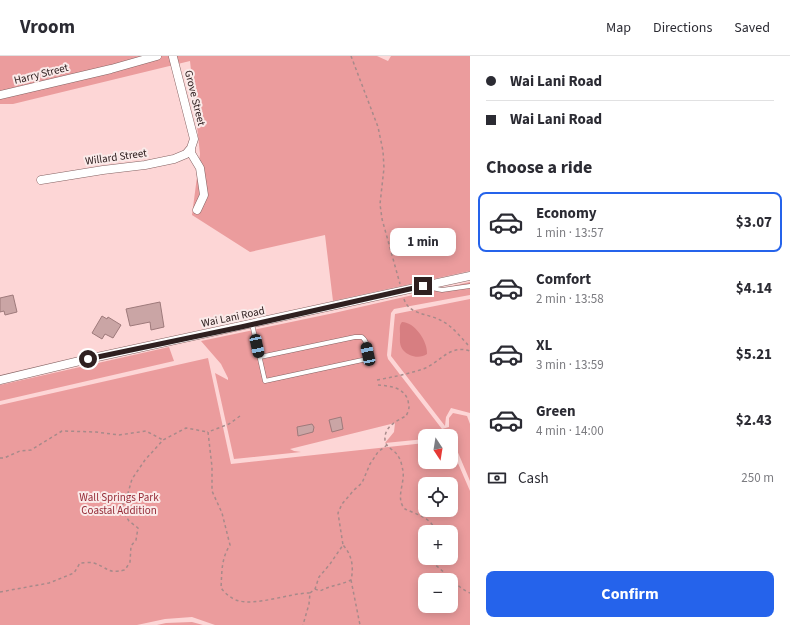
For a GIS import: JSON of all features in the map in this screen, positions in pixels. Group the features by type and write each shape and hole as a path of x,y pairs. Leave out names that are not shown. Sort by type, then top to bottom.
{"street":[{"name":"Harry Street","path":"0,96 111,69 157,56"},
{"name":"Grove Street","path":"172,56 194,139 190,148"},
{"name":"Willard Street","path":"41,180 145,165 174,159 186,154 190,148"},
{"path":"190,148 191,153 200,168 203,184 204,195 197,210"},
{"name":"Wai Lani Road","path":"0,380 88,359 470,276"}],"lane":[{"path":"423,286 442,290 470,286"},
{"path":"252,324 265,381 367,359 368,354 366,340 362,337 355,337 260,357"}],"path":[{"path":"351,56 378,127 383,151 384,168 380,204 382,219 405,301 410,309 441,320 452,328 470,347"},
{"path":"377,380 401,375 433,365 443,355 453,351 464,349 470,351"},
{"path":"378,385 399,389 405,395 410,407 406,416 395,421 388,427 385,440 387,445 398,454 401,461 403,473 400,490 402,507 429,521 433,525"},
{"path":"0,592 49,583 74,573 80,563 93,562 107,571 125,570 130,562 131,546 136,540 138,528 128,521 123,512 124,503 132,479 145,460 163,440 186,428 208,432 229,424 240,416"},
{"path":"0,458 31,450 62,431 96,432 119,436 146,431 163,440"},
{"path":"208,432 212,467 212,491 222,513 230,545 225,551 221,588 228,596 236,600 248,601 310,593 316,589 319,577 343,545"},
{"path":"360,625 351,580 353,573 352,560 348,551 343,545 338,513 342,504 362,483 370,464 378,452 387,445"},
{"path":"435,565 463,589 470,593"},
{"path":"316,589 320,591 328,586 343,584 351,580"},
{"path":"303,625 309,604 310,593"}],"green space":[{"path":"0,56 377,56 388,61 391,56 470,56 470,271 333,301 325,235 250,252 192,215 200,154 190,61 13,104 0,104"},
{"path":"470,282 470,295 394,309 391,313 387,355 388,359 442,429 418,429 418,440 385,443 394,432 395,423 290,449 301,452 234,459 215,373 228,380 228,378 221,364 201,341"},
{"path":"470,299 470,413 451,408 446,417 445,426 391,356 395,314"},
{"path":"169,347 174,361 0,401 0,385"},
{"name":"Wall Springs Park Coastal Addition","path":"208,358 231,464 418,444 418,469 458,469 458,463 470,491 470,625 215,625 192,617 165,619 137,625 0,625 0,405"},
{"path":"453,413 467,416 470,424 470,481 458,453 458,429 442,429 449,427 449,418"},
{"path":"192,622 203,625 157,625 166,623"}],"shaded area":[{"path":"402,322 412,325 420,334 427,349 427,354 424,356 415,356 408,354 403,350 400,340 400,324"}],"building":[{"path":"13,295 17,312 5,315 4,311 0,312 0,298"},
{"path":"160,302 164,327 151,330 150,322 130,326 126,309"},
{"path":"102,316 107,319 108,317 121,325 113,338 105,334 102,339 92,333"},
{"path":"341,417 343,429 332,432 329,420"},
{"path":"312,424 314,427 313,432 298,436 297,427"}],"route":[{"path":"88,359 241,327 423,286"}]}
